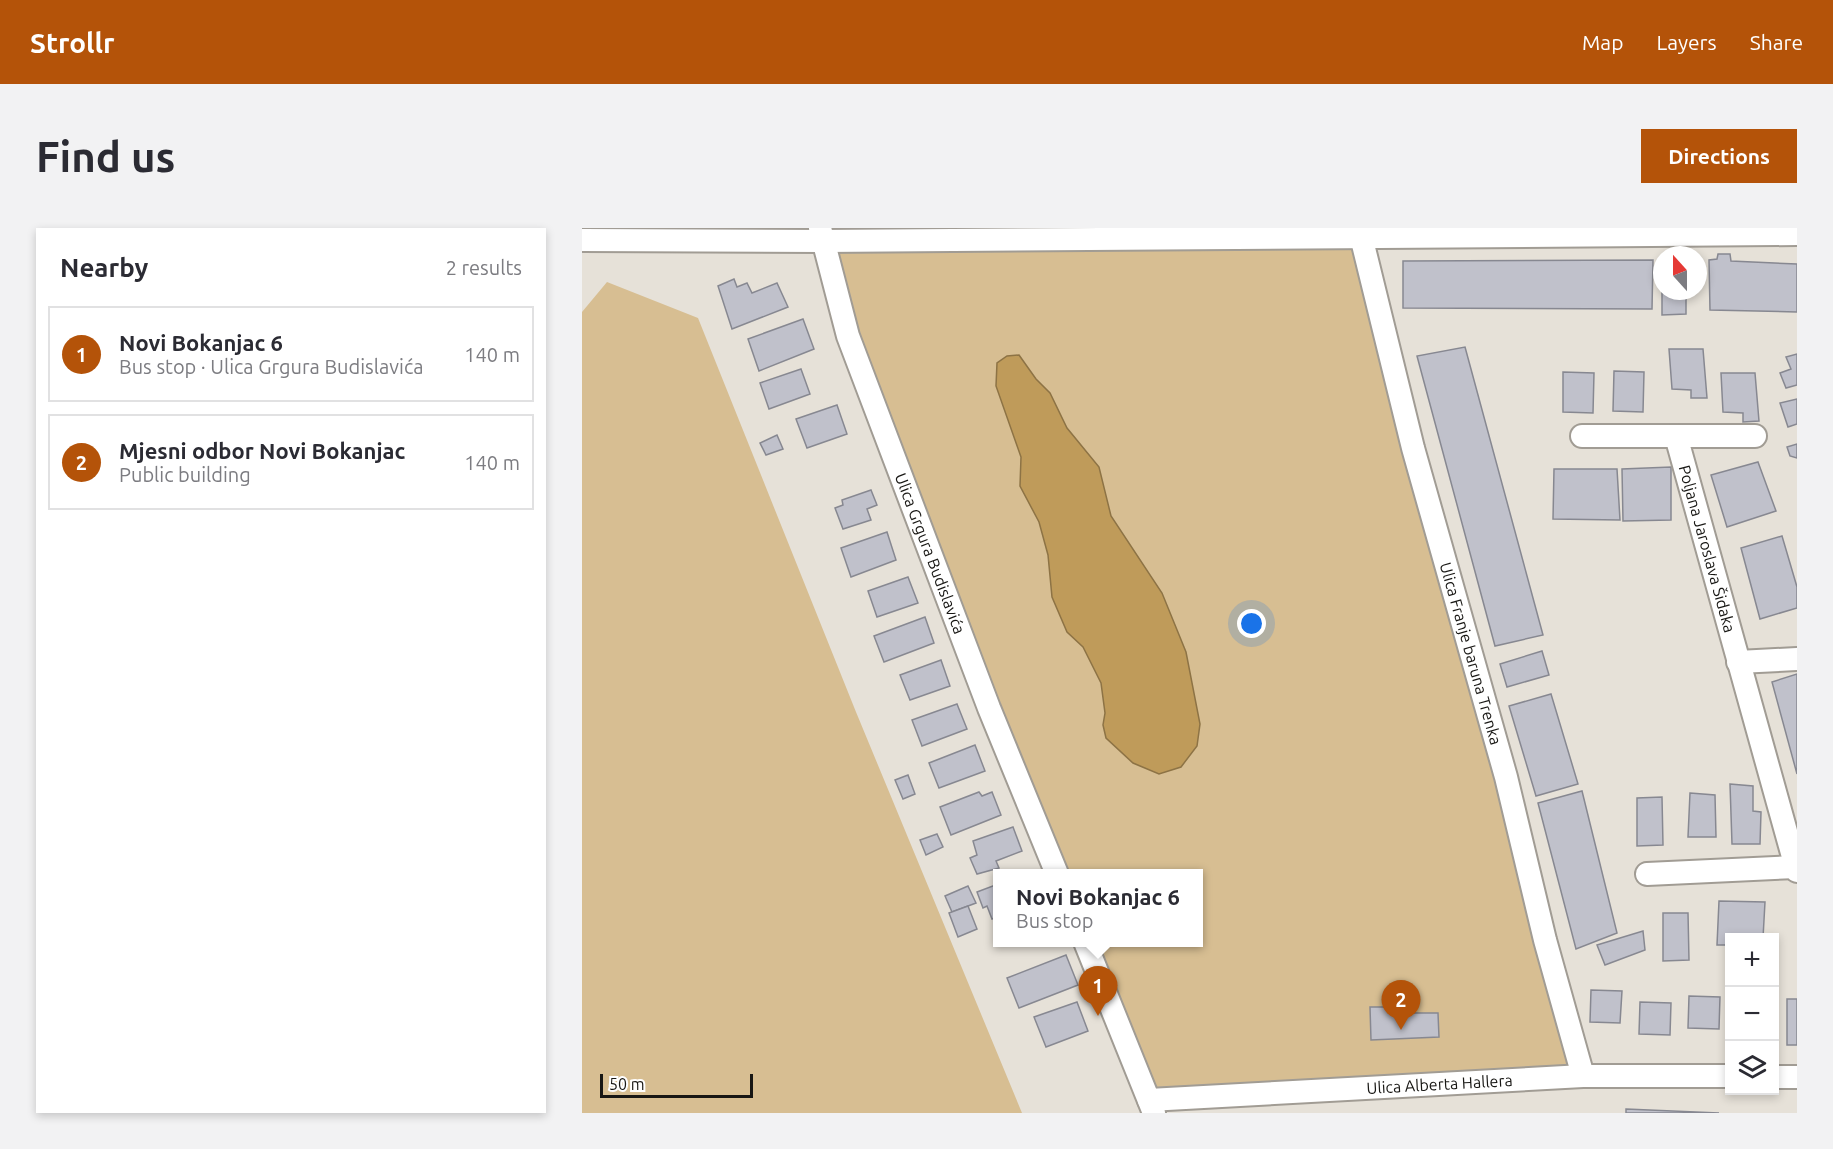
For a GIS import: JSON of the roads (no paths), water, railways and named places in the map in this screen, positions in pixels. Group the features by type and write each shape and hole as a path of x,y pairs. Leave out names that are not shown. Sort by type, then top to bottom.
{"street":[{"path":"591,236 1360,232 1797,234"},
{"name":"Ulica Franje baruna Trenka","path":"1360,232 1413,448 1506,777 1545,940 1583,1076"},
{"name":"Ulica Grgura Budislavića","path":"821,235 848,336 989,708 1055,869"},
{"path":"1582,436 1755,436"},
{"name":"Poljana Jaroslava Šidaka","path":"1647,874 1796,869 1676,436"},
{"path":"1738,662 1797,659"},
{"path":"1087,947 1151,1107"},
{"name":"Ulica Alberta Hallera","path":"1151,1107 1583,1076 1725,1076"},
{"path":"1779,1077 1797,1077"}],"place":[{"name":"Novi Bokanjac 6","path":"1098,1016"},
{"name":"Mjesni odbor Novi Bokanjac","path":"1401,1030"}]}
